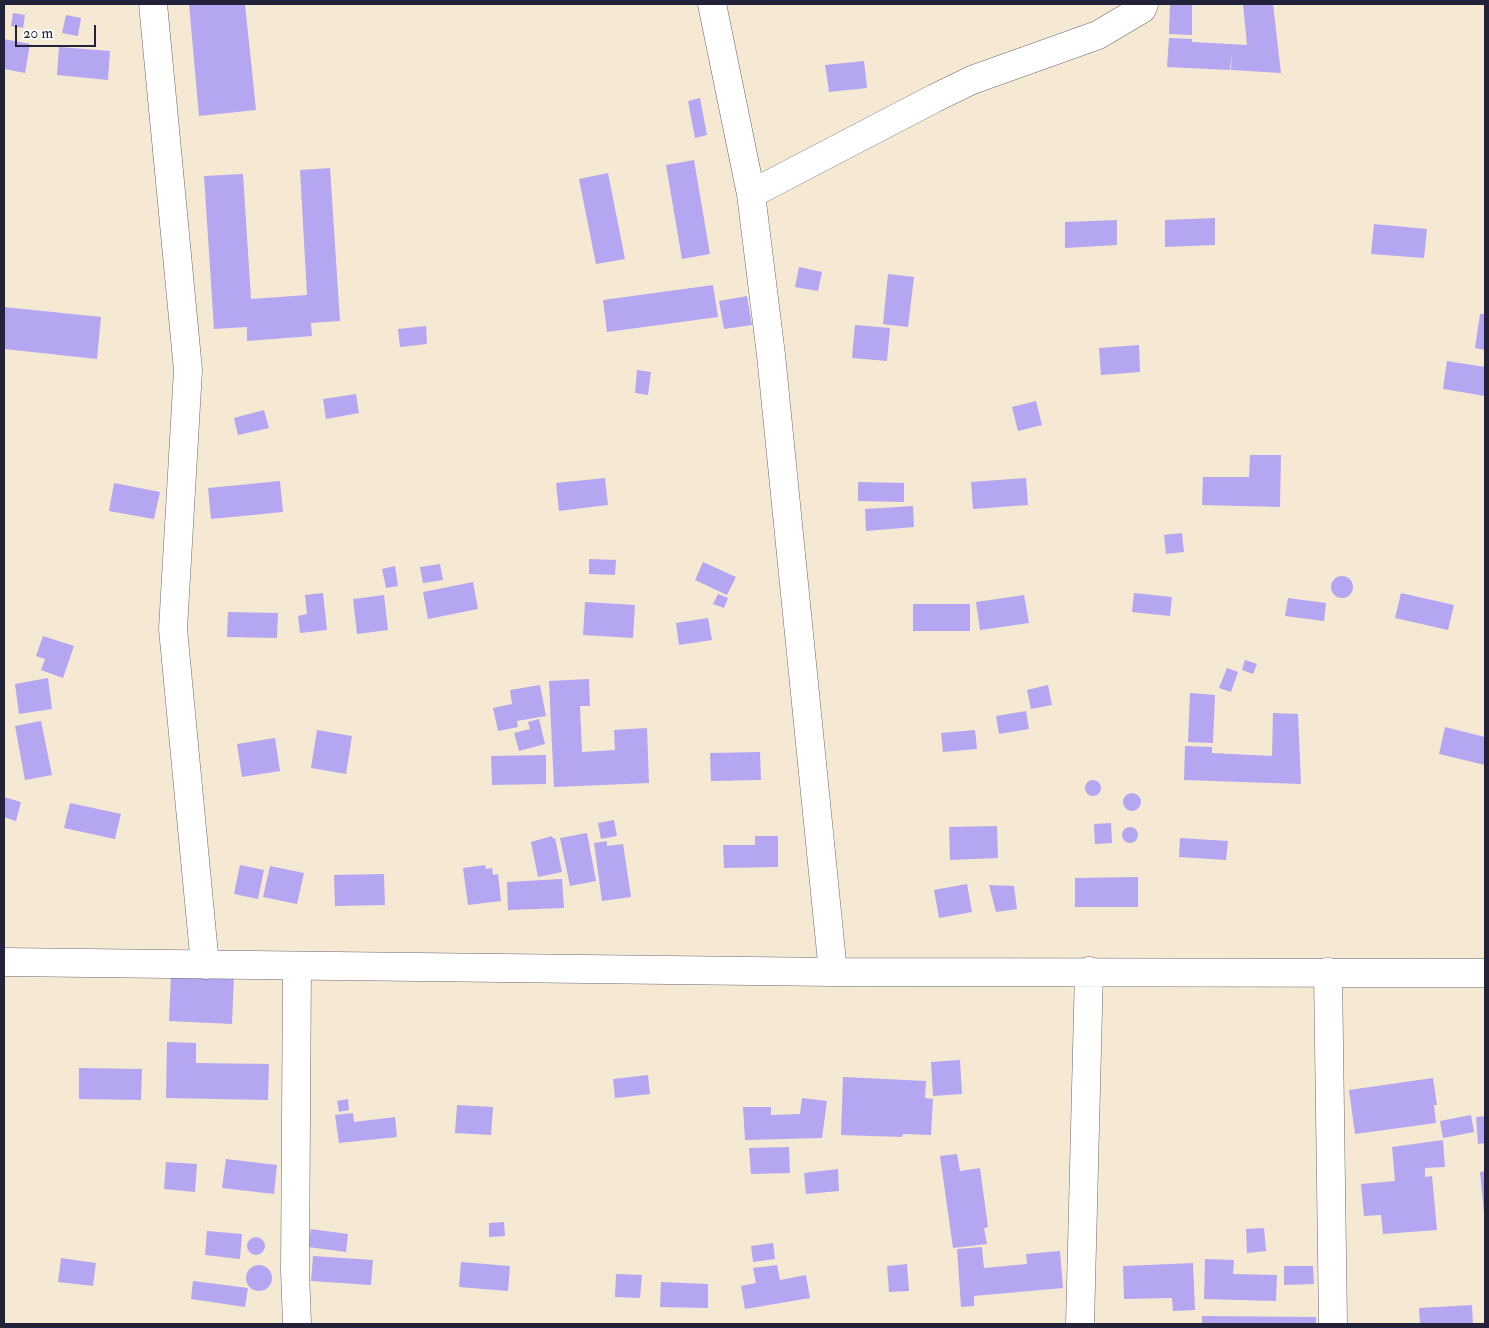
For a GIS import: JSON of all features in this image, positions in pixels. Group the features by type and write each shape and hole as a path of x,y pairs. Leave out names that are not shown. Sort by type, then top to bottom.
{"street":[{"path":"153,4 188,370 173,629 205,964"},
{"path":"712,4 751,194 771,355 834,972"},
{"path":"751,194 957,87 1019,62 1098,35 1142,9 1144,4"},
{"path":"4,962 834,972 1485,973"},
{"path":"297,966 295,1271 297,1324"},
{"path":"1080,1324 1089,971"},
{"path":"1328,972 1333,1324"}],"building":[{"path":"189,4 245,4 256,110 199,116"},
{"path":"1170,4 1192,4 1192,35 1169,34"},
{"path":"1243,4 1273,4 1281,73 1231,70 1232,54 1230,70 1167,67 1169,38 1192,39 1192,42 1247,45"},
{"path":"13,13 25,15 23,28 11,26"},
{"path":"66,15 81,18 78,36 62,33"},
{"path":"4,39 30,44 25,73 4,69"},
{"path":"59,47 110,51 108,80 57,75"},
{"path":"864,61 867,88 829,92 825,65"},
{"path":"700,98 707,135 695,138 688,101"},
{"path":"694,160 710,254 682,259 666,165"},
{"path":"330,168 340,321 311,323 312,336 247,341 247,327 214,329 204,176 243,174 251,299 307,295 300,170"},
{"path":"608,173 625,259 596,264 579,179"},
{"path":"1215,218 1215,245 1165,247 1165,220"},
{"path":"1117,220 1117,245 1065,248 1065,222"},
{"path":"1374,224 1427,229 1424,258 1371,254"},
{"path":"799,267 822,272 818,291 795,287"},
{"path":"888,274 914,277 908,327 883,324"},
{"path":"713,285 718,317 607,332 603,300"},
{"path":"747,296 752,325 724,329 719,301"},
{"path":"4,307 101,317 97,359 4,349"},
{"path":"1480,314 1485,314 1485,350 1475,348"},
{"path":"855,325 890,328 887,361 852,358"},
{"path":"426,326 427,344 400,347 398,329"},
{"path":"1139,345 1140,372 1101,375 1099,348"},
{"path":"1447,361 1485,367 1485,396 1443,389"},
{"path":"637,370 651,372 648,395 635,393"},
{"path":"356,394 359,413 326,419 323,399"},
{"path":"1036,401 1042,425 1018,431 1012,407"},
{"path":"264,410 269,428 238,435 234,418"},
{"path":"1250,455 1281,455 1280,507 1202,505 1203,477 1249,477"},
{"path":"605,478 608,505 559,511 556,483"},
{"path":"1026,478 1028,505 973,509 971,482"},
{"path":"280,481 283,512 211,519 208,488"},
{"path":"858,482 904,483 904,502 858,501"},
{"path":"114,483 160,492 154,519 109,511"},
{"path":"913,506 914,527 866,531 865,509"},
{"path":"1182,533 1184,552 1166,554 1164,535"},
{"path":"589,559 616,560 615,575 589,574"},
{"path":"703,562 736,577 727,595 695,580"},
{"path":"440,564 443,580 423,583 420,567"},
{"path":"395,566 398,586 386,588 382,569"},
{"path":"1342,576 1352,583 1353,587 1346,597 1342,598 1332,591 1331,587 1338,577"},
{"path":"473,582 478,609 428,619 423,592"},
{"path":"323,593 327,630 300,633 298,616 307,614 305,595"},
{"path":"1134,593 1172,597 1170,616 1132,612"},
{"path":"1401,593 1454,605 1448,630 1395,618"},
{"path":"718,594 728,598 724,608 713,604"},
{"path":"384,595 388,630 357,634 353,599"},
{"path":"1024,595 1029,623 980,630 976,602"},
{"path":"1288,598 1326,603 1324,621 1285,616"},
{"path":"585,602 635,605 633,638 583,635"},
{"path":"913,604 970,604 970,631 913,631"},
{"path":"228,612 278,613 277,638 227,637"},
{"path":"708,618 712,640 679,645 676,623"},
{"path":"43,636 74,646 63,678 41,670 45,659 36,656"},
{"path":"1245,660 1257,664 1253,674 1242,670"},
{"path":"1227,668 1238,672 1231,692 1219,688"},
{"path":"48,678 52,709 19,714 15,684"},
{"path":"589,679 590,706 580,706 582,752 615,750 614,730 647,728 649,783 554,787 549,681"},
{"path":"540,685 546,716 517,721 518,727 498,731 493,708 512,704 510,690"},
{"path":"1048,685 1052,705 1031,709 1027,690"},
{"path":"1190,693 1215,695 1213,743 1188,742"},
{"path":"1026,711 1029,729 999,734 996,716"},
{"path":"1273,713 1298,714 1301,784 1184,780 1185,746 1212,747 1212,753 1272,756"},
{"path":"539,719 545,744 519,751 514,733 530,729 528,722"},
{"path":"41,721 52,775 25,780 15,726"},
{"path":"1445,727 1485,737 1485,765 1439,754"},
{"path":"317,730 352,736 346,774 311,768"},
{"path":"975,730 977,749 943,752 941,733"},
{"path":"275,738 280,771 242,777 237,744"},
{"path":"760,752 761,780 711,781 710,753"},
{"path":"546,755 546,784 492,785 491,756"},
{"path":"1093,780 1099,782 1101,788 1099,794 1093,796 1087,794 1085,788 1087,782"},
{"path":"1128,793 1136,793 1141,798 1139,809 1128,811 1123,806 1123,798"},
{"path":"4,797 21,802 16,821 4,817"},
{"path":"70,803 121,814 115,839 64,828"},
{"path":"614,820 617,836 601,839 598,823"},
{"path":"1111,823 1112,843 1095,844 1094,824"},
{"path":"997,826 998,858 950,860 949,827"},
{"path":"1127,827 1133,827 1138,832 1136,841 1127,843 1122,838 1122,832"},
{"path":"587,833 596,881 570,886 560,838"},
{"path":"552,836 553,839 555,838 562,872 538,877 531,842"},
{"path":"755,836 778,836 778,867 724,868 723,845 755,845"},
{"path":"1180,838 1228,841 1226,860 1179,857"},
{"path":"607,841 607,846 623,844 631,897 602,901 594,843"},
{"path":"240,865 264,870 258,899 234,894"},
{"path":"485,865 486,869 492,868 493,875 498,874 501,901 468,905 463,868"},
{"path":"270,866 304,873 297,904 263,897"},
{"path":"384,874 385,905 335,906 334,875"},
{"path":"1138,877 1138,907 1075,907 1075,878"},
{"path":"562,879 564,908 508,910 507,882"},
{"path":"967,884 972,912 939,918 934,890"},
{"path":"989,885 1014,886 1017,909 996,912"},
{"path":"171,975 234,977 232,1024 169,1021"},
{"path":"167,1042 196,1043 196,1063 269,1064 268,1100 166,1098"},
{"path":"960,1060 962,1094 933,1096 931,1062"},
{"path":"79,1068 142,1069 141,1100 79,1099"},
{"path":"648,1075 650,1094 615,1098 613,1079"},
{"path":"843,1077 926,1081 925,1098 933,1099 931,1135 903,1134 902,1137 841,1135"},
{"path":"1433,1078 1437,1105 1434,1105 1436,1123 1355,1134 1349,1090"},
{"path":"802,1098 827,1101 822,1138 745,1140 743,1107 771,1107 771,1115 800,1114"},
{"path":"348,1099 349,1110 339,1112 337,1101"},
{"path":"457,1105 493,1107 491,1135 455,1133"},
{"path":"353,1113 354,1122 395,1117 397,1137 339,1143 335,1115"},
{"path":"1471,1115 1474,1132 1443,1138 1440,1121"},
{"path":"1485,1116 1485,1143 1478,1144 1476,1117"},
{"path":"1443,1140 1445,1167 1425,1168 1425,1177 1432,1176 1437,1230 1383,1234 1381,1215 1364,1216 1361,1184 1395,1181 1392,1147"},
{"path":"789,1147 790,1173 751,1174 749,1148"},
{"path":"957,1154 960,1171 980,1168 988,1227 984,1228 987,1244 953,1248 940,1156"},
{"path":"226,1159 277,1165 274,1194 222,1188"},
{"path":"166,1162 197,1164 195,1192 164,1189"},
{"path":"838,1169 839,1191 806,1194 804,1173"},
{"path":"1485,1171 1485,1213 1484,1213 1480,1172"},
{"path":"504,1222 505,1236 489,1237 489,1223"},
{"path":"1264,1228 1266,1251 1247,1253 1246,1229"},
{"path":"311,1229 348,1234 346,1252 308,1247"},
{"path":"207,1231 242,1234 240,1259 205,1255"},
{"path":"256,1237 262,1240 265,1246 262,1252 256,1255 250,1252 247,1246 250,1240"},
{"path":"773,1243 775,1259 753,1262 751,1246"},
{"path":"982,1247 984,1268 1027,1264 1026,1254 1060,1251 1063,1288 974,1296 974,1306 961,1307 957,1249"},
{"path":"313,1256 373,1260 371,1285 311,1281"},
{"path":"61,1258 96,1263 93,1286 58,1282"},
{"path":"1205,1259 1234,1260 1233,1274 1277,1275 1276,1301 1204,1299"},
{"path":"461,1262 510,1266 508,1291 459,1287"},
{"path":"1193,1263 1195,1310 1173,1311 1172,1298 1124,1299 1123,1266"},
{"path":"907,1264 909,1291 889,1292 887,1266"},
{"path":"259,1265 268,1269 272,1278 268,1287 259,1291 250,1287 246,1278 250,1269"},
{"path":"777,1265 780,1280 806,1275 810,1298 745,1309 741,1286 756,1283 753,1268"},
{"path":"1284,1266 1313,1266 1314,1284 1284,1285"},
{"path":"616,1274 642,1275 640,1298 615,1297"},
{"path":"193,1281 248,1288 245,1307 191,1299"},
{"path":"661,1282 708,1284 708,1308 660,1307"},
{"path":"1472,1305 1473,1324 1420,1324 1419,1308"},
{"path":"1202,1316 1316,1317 1316,1324 1202,1324"}]}
